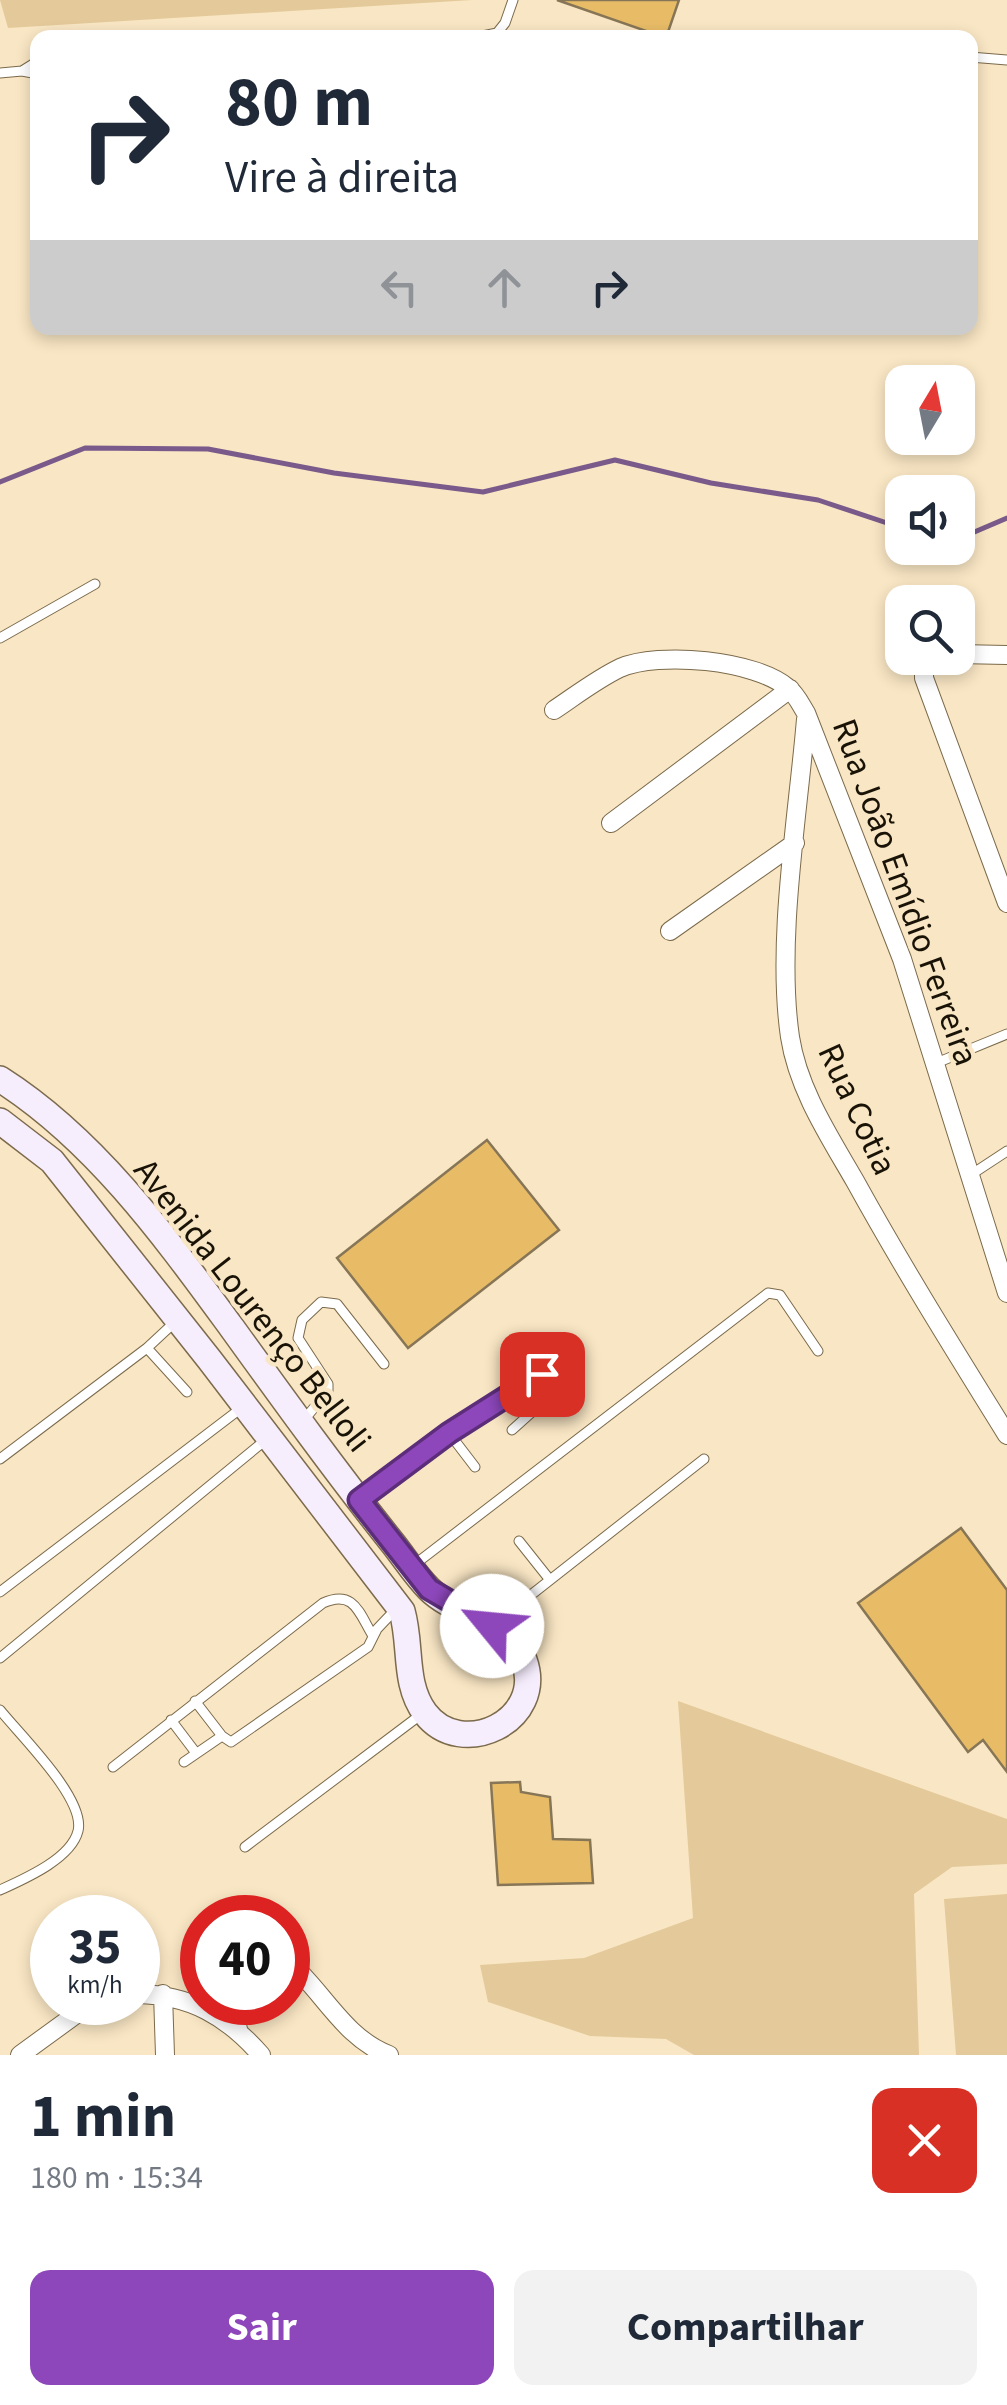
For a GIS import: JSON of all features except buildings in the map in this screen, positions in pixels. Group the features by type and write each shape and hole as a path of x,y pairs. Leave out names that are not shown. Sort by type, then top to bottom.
{"street":[{"path":"975,655 1007,656"},
{"path":"554,710 610,674 650,659 674,657 732,667 790,688 610,824"},
{"path":"924,675 1007,903"},
{"name":"Rua João Emídio Ferreira","path":"790,688 806,713 902,959 1007,1293"},
{"name":"Rua Cotia","path":"806,713 786,1002 790,1040 800,1075 825,1129 1007,1435"},
{"path":"670,931 795,843"},
{"name":"Avenida Lourenço Belloli","path":"0,1079 85,1146 180,1257 301,1424 412,1566 442,1598 509,1636 522,1653 528,1670 519,1710 508,1722 477,1733 453,1732 424,1712 412,1689 406,1626 398,1607 245,1405 52,1162 0,1121"},
{"path":"310,1982 359,2040 389,2055"},
{"path":"165,2055 163,1994 190,2001 238,2028 261,2055"},
{"path":"20,2055 61,2025"}],"lane":[{"path":"499,30 513,0"},
{"path":"978,58 1007,60"},
{"path":"22,71 30,66"},
{"path":"0,73 30,72"},
{"path":"0,638 95,584"},
{"path":"934,1064 1007,1034"},
{"path":"969,1176 1007,1151"},
{"path":"412,1566 768,1293 780,1295 818,1351"},
{"path":"301,1424 328,1391 328,1384 298,1338 302,1320 322,1302 337,1304 384,1364"},
{"path":"0,1459 147,1348 178,1319"},
{"path":"147,1348 187,1392"},
{"path":"359,1500 449,1433 543,1375 552,1394 512,1430"},
{"path":"0,1592 245,1405"},
{"path":"449,1433 474,1467"},
{"path":"0,1658 268,1438"},
{"path":"492,1626 704,1459"},
{"path":"316,1498 342,1478"},
{"path":"519,1542 550,1580"},
{"path":"113,1767 323,1604 337,1597 355,1605 373,1636"},
{"path":"195,1700 231,1742 368,1647 398,1607"},
{"path":"0,1710 70,1796 79,1818 78,1833 69,1847 46,1865 0,1890"},
{"path":"245,1847 424,1712"},
{"path":"171,1720 196,1753"},
{"path":"184,1762 222,1736"}],"shaded area":[{"path":"0,0 472,0 8,28"},
{"path":"678,1701 1007,1819 1007,1864 952,1867 914,1894 919,2055 694,2055 666,2039 590,2036 488,2002 480,1965 584,1958 693,1918"},
{"path":"1007,1894 1007,2055 956,2055 944,1899"}],"waterway":[{"path":"0,482 85,448 208,449 334,473 483,492 615,460 711,483 818,500 885,522"},
{"path":"975,532 1007,518"}],"route":[{"path":"492,1626 429,1589 359,1500 449,1433 542,1374"}]}
